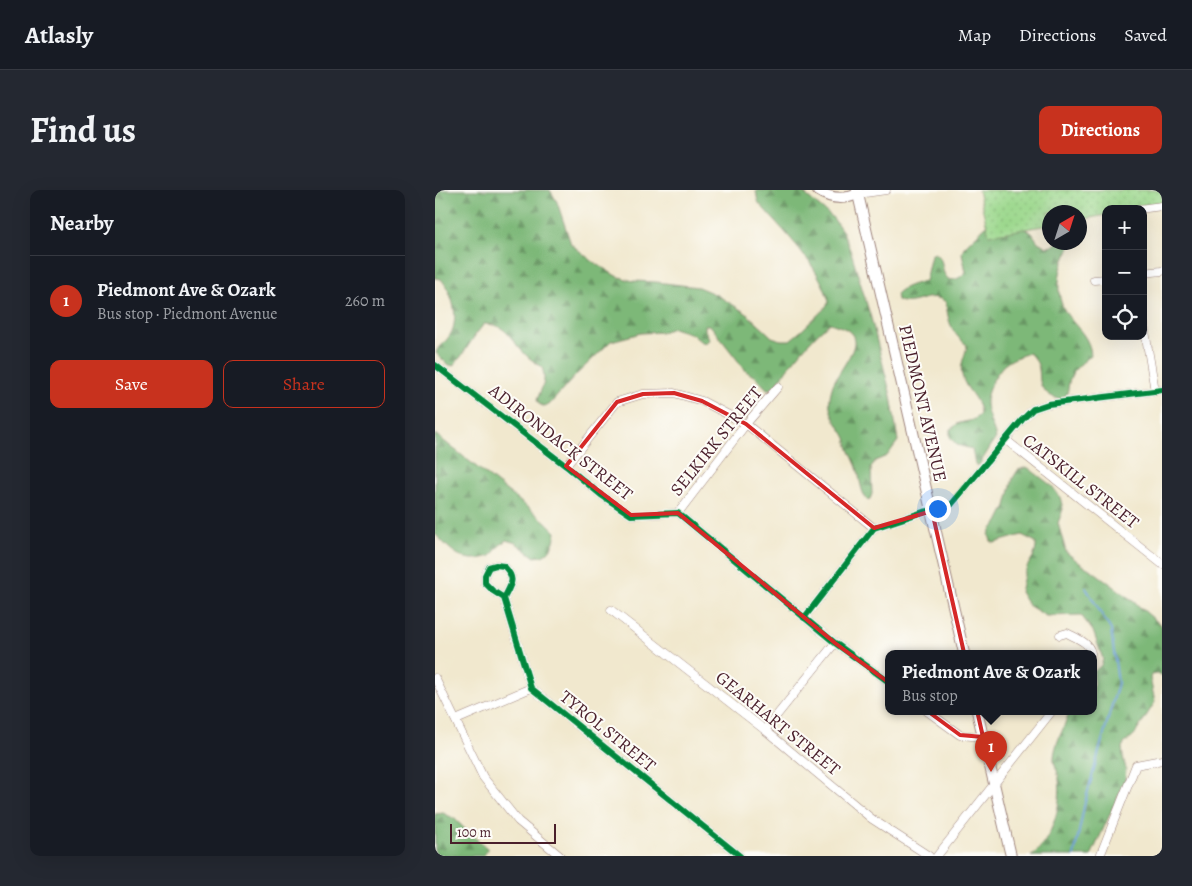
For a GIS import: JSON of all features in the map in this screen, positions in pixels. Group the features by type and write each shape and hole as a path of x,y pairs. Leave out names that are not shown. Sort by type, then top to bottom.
{"main road":[{"path":"817,190 838,198 847,198 858,192"},
{"name":"PIEDMONT AVENUE","path":"858,192 963,650"},
{"path":"978,715 1011,856"}],"street":[{"path":"858,192 886,190"},
{"path":"1147,208 1162,206"},
{"path":"1147,273 1162,271"},
{"path":"1094,280 1102,279"},
{"path":"804,618 874,528 951,505 1022,420 1033,410 1048,404 1158,390 1147,338"},
{"name":"ADIRONDACK STREET","path":"435,365 601,495 631,515 678,513"},
{"name":"SELKIRK STREET","path":"678,513 746,424 778,387"},
{"path":"566,466 617,402 643,394 674,393 702,400 746,424 874,528"},
{"name":"CATSKILL STREET","path":"1006,440 1162,564"},
{"path":"678,513 835,643 885,679"},
{"path":"456,720 531,688 504,598"},
{"name":"GEARHART STREET","path":"611,610 765,730 872,819 929,856"},
{"path":"1060,635 1067,633 1083,641 1090,650"},
{"path":"765,730 835,643"},
{"path":"435,678 483,777 518,821 560,856"},
{"name":"TYROL STREET","path":"531,688 740,856"},
{"path":"932,715 960,735 983,736"},
{"path":"937,856 1049,715"},
{"path":"1100,856 1136,764 1162,760"},
{"path":"1104,844 1108,856"}],"highlighted area":[{"path":"674,393 702,401 746,424 874,528 932,511 983,737 960,735 835,643 678,513 631,515 566,466 617,402 643,394"}],"green space":[{"path":"435,190 550,190 557,202 571,244 592,261 616,276 633,281 698,287 717,295 746,313 772,337 790,340 824,309 829,302 824,288 809,261 758,202 756,191 800,190 833,218 843,232 871,318 891,396 898,441 887,456 875,461 871,468 872,494 870,499 867,500 863,493 857,468 846,438 831,411 830,405 830,395 834,383 852,351 854,340 851,333 830,323 809,342 771,389 767,389 755,376 746,371 710,325 705,325 705,330 710,340 705,343 692,334 673,328 662,332 641,333 611,341 549,405 543,406 537,400 544,381 542,367 527,356 506,332 497,326 484,324 453,366 447,364 436,353 452,331 455,316 449,292 441,279 435,278"},
{"path":"978,190 1162,190 1162,206 1147,208 1147,205 1102,205 1102,216 1087,219 1087,205 1042,205 1042,226 989,235"},
{"path":"990,222 1013,222 1032,233 1038,242 1042,244 1042,250 1069,250 1059,279 1060,298 1068,316 1086,339 1091,355 1073,373 1067,394 1063,399 1056,398 1045,391 1040,382 1038,364 1029,353 1013,359 1004,365 992,383 986,399 996,438 979,465 975,465 972,449 957,445 950,437 950,429 957,424 974,419 980,414 975,398 962,375 961,368 967,345 957,336 951,326 946,302 933,297 903,302 897,300 896,294 906,287 925,281 931,255 935,253 941,260 947,278 953,280 962,276 966,272 962,253 964,247"},
{"path":"435,434 556,532 553,545 547,553 535,557 516,543 506,540 491,556 469,559 453,551 435,534"},
{"path":"1027,467 1052,486 1060,497 1063,509 1058,523 1066,552 1127,596 1162,626 1162,676 1157,674 1152,675 1150,678 1155,702 1135,734 1122,747 1126,769 1125,781 1091,856 1031,856 1039,849 1051,830 1058,807 1059,784 1054,763 1057,744 1068,715 1097,715 1097,669 1103,659 1093,631 1081,615 1046,616 1028,605 1020,592 1025,572 1035,551 1036,542 1022,535 994,543 991,541 989,535 1006,506 1013,478 1018,470"},
{"path":"443,813 455,819 488,849 483,856 435,856 435,814"}],"waterway":[{"path":"1074,856 1085,802 1118,683 1111,630 1086,588"}],"cycle path":[{"path":"435,365 601,495 631,515 678,513 835,643 885,679"},
{"path":"804,618 874,528 951,505 1033,409 1048,404 1162,390"},
{"path":"504,598 511,585 510,574 504,566 496,565 489,567 485,575 485,583 504,598 531,688 740,856"}],"place":[{"name":"Piedmont Ave & Ozark","path":"991,772"}]}
